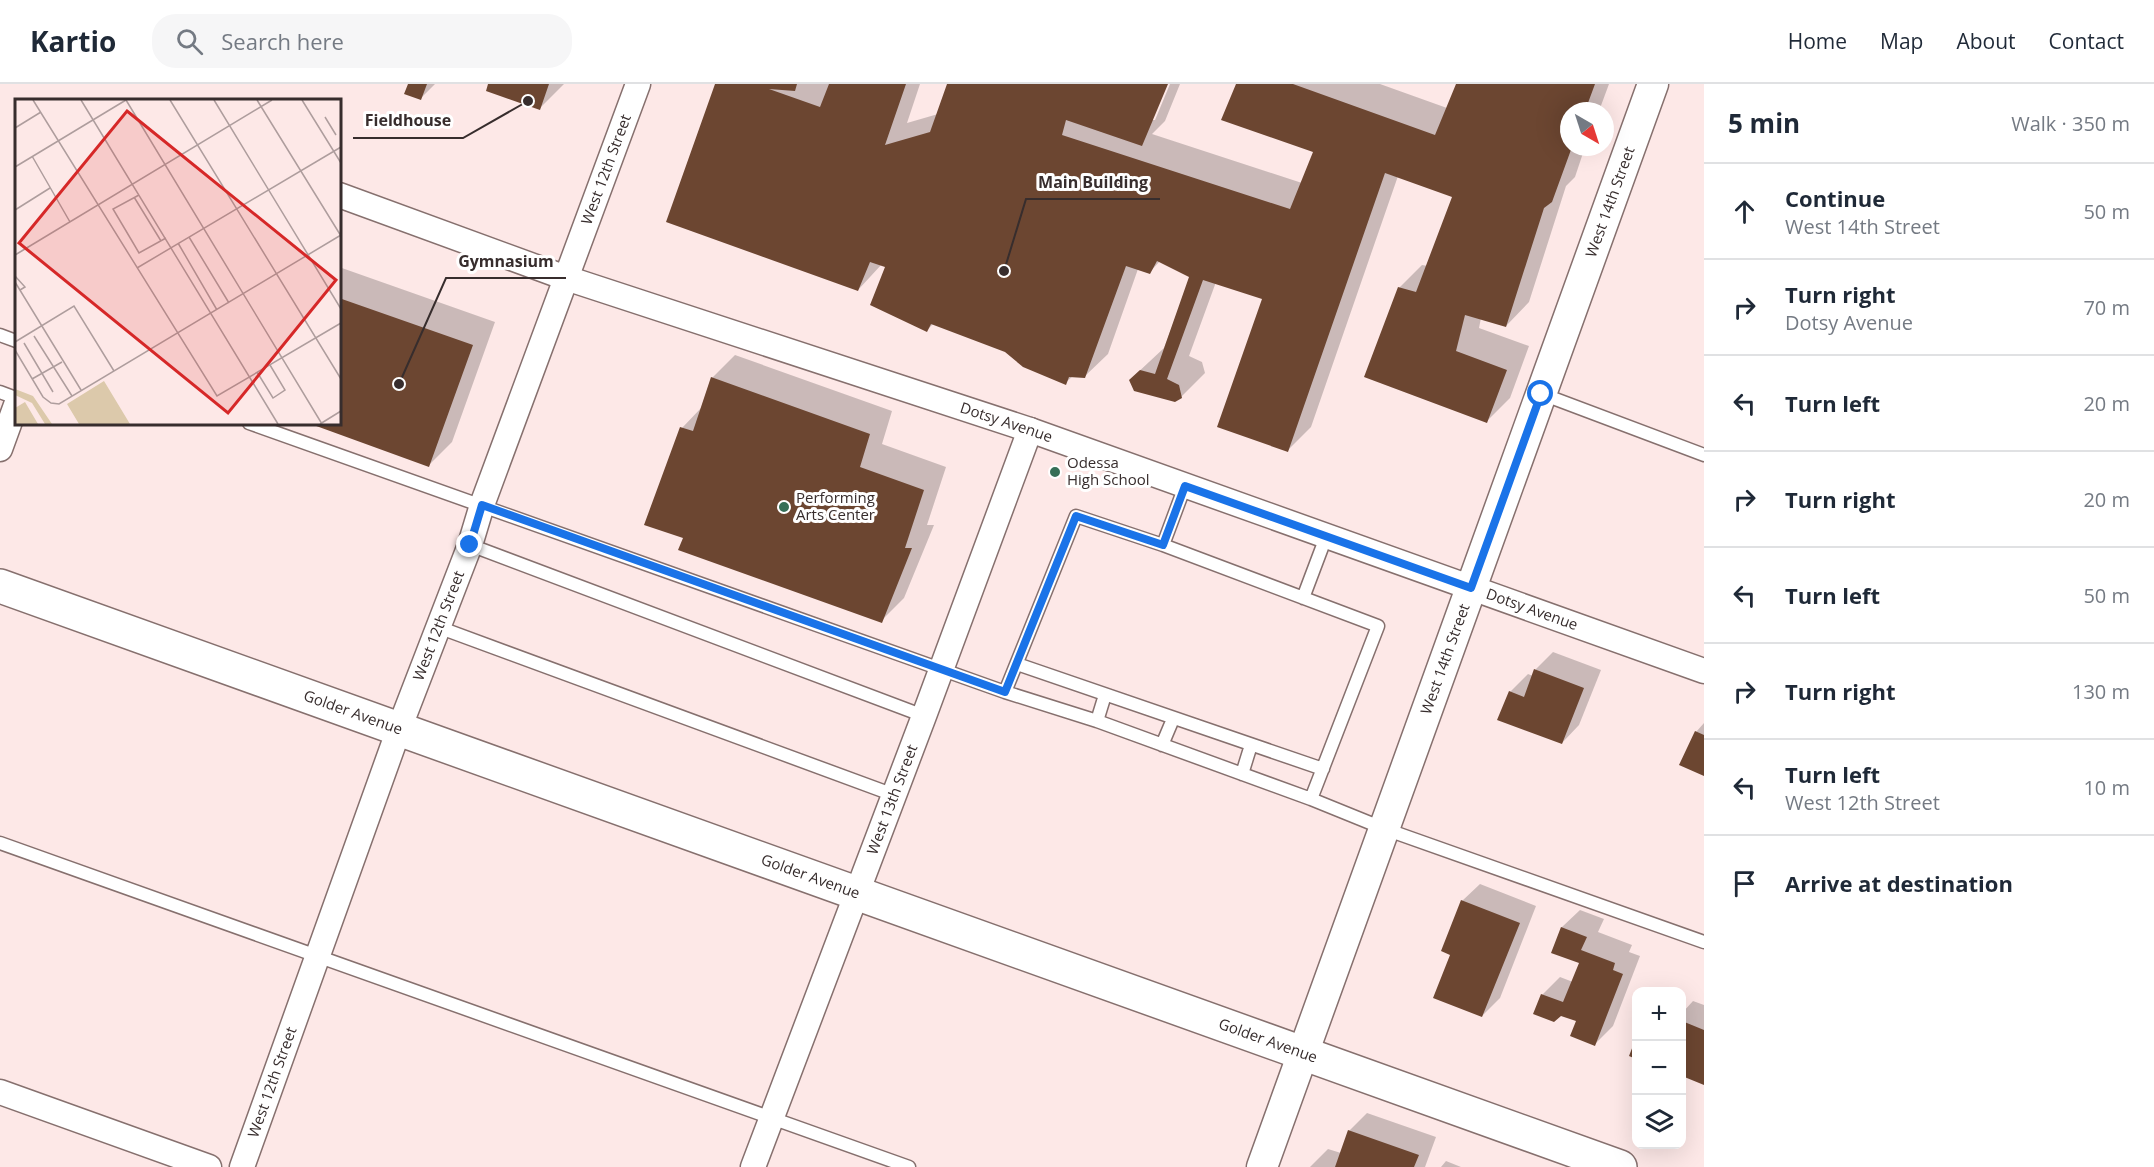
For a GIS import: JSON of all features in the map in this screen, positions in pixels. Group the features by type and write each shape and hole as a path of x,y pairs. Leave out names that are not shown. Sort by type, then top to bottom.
{"main road":[{"name":"Golder Avenue","path":"0,586 1620,1167"}],"street":[{"name":"West 12th Street","path":"242,1167 399,729 470,545 482,505 638,84"},
{"name":"West 14th Street","path":"1262,1167 1653,84"},
{"name":"Dotsy Avenue","path":"340,195 566,278 1030,430 1704,671"},
{"path":"0,449 15,408"},
{"name":"West 13th Street","path":"753,1167 1030,430"},
{"path":"0,1092 209,1167"}],"lane":[{"path":"0,335 15,341"},
{"path":"0,392 15,398"},
{"path":"1541,394 1704,455"},
{"path":"252,424 1005,692 1097,721 1311,799 1385,829 1704,942"},
{"path":"1163,545 1185,486"},
{"path":"1005,692 1076,516 1163,545 1378,626 1311,799"},
{"path":"1303,598 1326,537"},
{"path":"470,545 924,716"},
{"path":"438,627 894,795"},
{"path":"1017,664 1323,769"},
{"path":"1097,721 1105,695"},
{"path":"1162,745 1173,719"},
{"path":"1242,774 1251,746"},
{"path":"0,843 909,1167"}],"building":[{"path":"408,84 427,84 421,100 404,94"},
{"path":"488,84 549,84 540,110 486,91"},
{"path":"715,84 797,84 795,91 769,89 820,107 829,84 906,84 885,145 930,132 947,84 1168,84 1142,146 1066,120 1062,135 1290,209 1313,152 1221,120 1236,84 1293,84 1435,135 1456,84 1595,84 1588,102 1560,102 1560,156 1569,156 1552,202 1544,208 1506,327 1465,315 1456,351 1507,370 1487,423 1364,377 1398,287 1416,292 1452,197 1385,173 1288,452 1217,427 1262,299 1203,280 1167,379 1179,385 1182,398 1175,402 1134,391 1129,380 1140,370 1155,374 1189,277 1157,261 1150,274 1126,266 1085,378 1069,377 1066,385 1023,367 1005,352 931,324 927,332 870,305 885,267 870,262 858,291 666,222"},
{"path":"340,298 473,345 429,467 311,424 340,424"},
{"name":"Performing Arts Center","path":"711,377 870,434 860,467 924,490 905,548 912,548 882,623 678,550 683,538 644,525 680,427 693,431"},
{"path":"1534,669 1584,688 1562,744 1497,720 1509,691 1524,697"},
{"path":"1695,731 1704,735 1704,776 1679,765"},
{"path":"1461,900 1520,923 1482,1017 1433,998 1450,955 1441,951"},
{"path":"1561,927 1587,937 1581,950 1615,963 1613,970 1623,974 1595,1046 1570,1036 1576,1021 1561,1016 1554,1022 1533,1014 1541,994 1563,1002 1579,963 1551,953"},
{"path":"1686,1023 1704,1030 1704,1085 1686,1078"},
{"path":"1348,1130 1419,1155 1414,1167 1335,1167"}],"place":[{"name":"Fieldhouse","path":"528,101"},
{"name":"Main Building","path":"1004,271"},
{"name":"Gymnasium","path":"399,384"},
{"name":"Odessa High School","path":"1055,472"},
{"name":"Performing Arts Center","path":"784,507"}],"route":[{"path":"470,545 482,505 1005,692 1076,516 1163,545 1185,486 1471,588 1541,394"}]}
